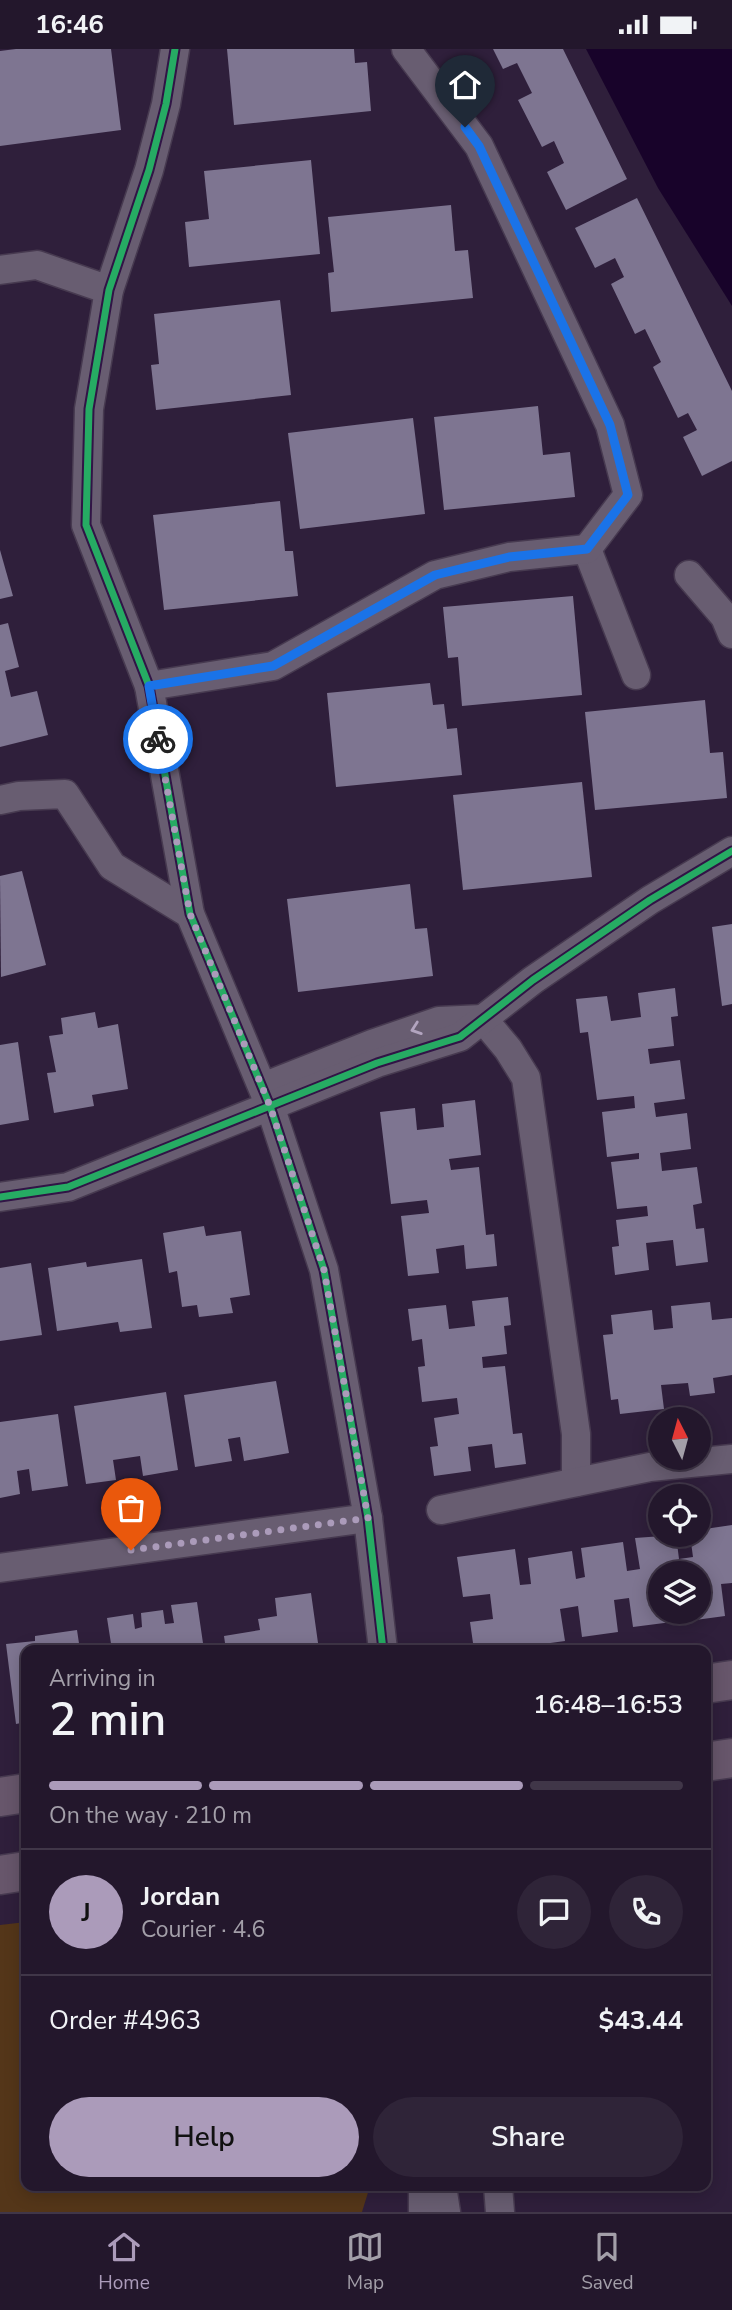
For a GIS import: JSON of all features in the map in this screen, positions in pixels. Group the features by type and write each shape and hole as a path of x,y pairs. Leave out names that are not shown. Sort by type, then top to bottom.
{"main road":[{"path":"711,1683 732,1679"},
{"path":"711,1761 732,1758"},
{"path":"0,1797 21,1794"},
{"path":"0,1875 21,1872"}],"street":[{"path":"175,49 166,104 149,170 109,291 89,409 86,525 149,686 190,914 266,1096 324,1270 368,1518 382,1645"},
{"path":"149,686 273,666 435,575 509,557 587,549 628,495 610,425 479,146 406,49"},
{"path":"0,270 37,265 109,291"},
{"path":"587,549 636,675"},
{"path":"690,575 725,617 732,634"},
{"path":"0,800 19,796 65,794 112,866 190,914"},
{"path":"0,1196 68,1187 372,1044 439,1021 483,1019 533,980 650,900 732,851"},
{"path":"483,1019 508,1049 526,1078 576,1434 576,1482"},
{"path":"440,1510 650,1467 732,1459"},
{"path":"0,1568 368,1518"},
{"path":"423,2191 423,2212"},
{"path":"443,2191 446,2212"},
{"path":"498,2191 500,2212"}],"shaded area":[{"path":"586,49 732,49 732,306 658,188"},
{"path":"21,1923 21,2191 368,2191 362,2212 0,2212 0,1925"}],"building":[{"path":"111,49 121,130 0,146 0,51"},
{"path":"227,49 354,49 355,63 367,62 371,111 234,125"},
{"path":"493,49 563,49 627,179 566,210 547,172 564,163 554,141 542,147 518,100 532,93 517,63 503,69"},
{"path":"311,160 320,254 189,267 185,222 209,219 204,171"},
{"path":"637,198 732,391 732,461 702,476 683,437 697,430 688,413 678,418 653,367 661,362 645,329 635,334 611,284 624,277 615,258 595,268 575,228"},
{"path":"451,205 455,251 468,250 473,298 331,312 328,273 334,272 328,217"},
{"path":"280,300 291,395 156,410 151,365 159,364 154,314"},
{"path":"538,406 543,455 570,452 575,497 444,510 434,417"},
{"path":"413,418 425,514 300,529 288,433"},
{"path":"280,501 285,551 293,551 298,596 164,610 153,515"},
{"path":"0,550 13,596 0,599"},
{"path":"573,596 582,695 462,706 458,657 448,658 443,607"},
{"path":"8,623 19,667 5,671 11,697 37,691 48,735 0,747 0,625"},
{"path":"430,683 433,705 444,704 447,729 457,728 462,775 336,787 327,693"},
{"path":"705,700 710,753 723,752 727,798 595,810 585,712"},
{"path":"582,782 592,877 463,890 453,795"},
{"path":"22,871 46,965 1,977 0,876"},
{"path":"410,884 415,929 427,928 433,976 298,992 287,899"},
{"path":"732,924 732,1004 722,1006 712,927"},
{"path":"675,988 678,1016 671,1017 674,1046 648,1049 650,1064 680,1060 685,1099 654,1103 656,1117 687,1113 691,1149 660,1153 662,1171 697,1167 702,1203 693,1205 696,1229 704,1228 708,1262 676,1266 673,1240 646,1243 649,1270 615,1275 612,1247 619,1246 616,1220 648,1216 647,1206 617,1209 611,1162 639,1159 639,1153 607,1157 602,1112 635,1108 634,1096 597,1100 588,1032 580,1033 576,999 607,996 611,1021 641,1017 638,993"},
{"path":"95,1012 98,1028 118,1024 128,1089 92,1095 94,1106 54,1113 47,1073 56,1072 49,1036 63,1034 61,1018"},
{"path":"18,1042 29,1120 0,1125 0,1045"},
{"path":"475,1100 481,1155 449,1159 451,1170 479,1167 486,1235 494,1234 497,1266 466,1269 464,1245 436,1249 439,1273 408,1276 401,1216 429,1213 427,1200 391,1204 380,1112 415,1108 417,1130 444,1127 442,1104"},
{"path":"204,1226 206,1236 241,1231 250,1295 230,1298 233,1313 199,1317 197,1305 182,1307 177,1271 169,1273 163,1233"},
{"path":"142,1259 152,1328 120,1332 118,1322 57,1331 48,1268 86,1262 87,1267"},
{"path":"31,1263 42,1335 0,1341 0,1268"},
{"path":"508,1297 511,1325 504,1326 507,1354 482,1357 483,1368 505,1366 513,1434 522,1433 526,1464 495,1468 492,1444 468,1447 471,1471 434,1476 430,1447 438,1446 434,1418 459,1414 457,1398 422,1402 418,1367 425,1366 422,1339 412,1341 408,1309 446,1305 449,1329 475,1326 472,1301"},
{"path":"710,1302 712,1320 732,1318 732,1375 713,1378 715,1393 690,1396 688,1383 661,1385 664,1407 648,1407 648,1411 620,1414 618,1399 611,1400 603,1335 613,1334 611,1315 652,1310 654,1330 673,1328 671,1306"},
{"path":"276,1381 289,1453 244,1461 240,1437 228,1439 232,1461 195,1467 184,1395"},
{"path":"166,1392 178,1470 143,1476 140,1456 113,1460 116,1480 86,1484 74,1406"},
{"path":"58,1414 68,1486 32,1491 29,1469 17,1471 20,1494 0,1498 0,1422"},
{"path":"732,1525 732,1583 721,1584 725,1616 711,1618 711,1561 648,1561 648,1624 656,1624 633,1627 629,1598 614,1600 618,1632 582,1637 578,1606 560,1609 565,1641 536,1645 473,1645 470,1622 493,1619 490,1594 463,1597 457,1557 515,1549 520,1585 531,1584 528,1558 572,1551 576,1579 585,1577 581,1548 623,1542 627,1571 640,1569 635,1538 648,1537 648,1547 678,1547 679,1559 693,1557 692,1547 711,1547 711,1528"},
{"path":"311,1593 318,1645 225,1645 224,1636 260,1630 258,1619 277,1616 275,1598"},
{"path":"197,1602 203,1645 111,1645 107,1618 133,1614 135,1629 142,1627 141,1613 163,1610 165,1624 174,1623 171,1605"},
{"path":"77,1630 79,1645 21,1645 21,1723 16,1724 6,1644 35,1641 35,1636"}],"cycle path":[{"path":"175,49 166,104 149,170 109,290 89,409 86,525 149,686 190,914 270,1106 324,1270 368,1518 382,1645"},
{"path":"0,1197 68,1187 377,1063 460,1037 533,980 650,900 732,851"}],"way so far":[{"path":"131,1550 368,1518 324,1270 270,1106 190,914 158,739"}],"route":[{"path":"158,739 149,686 273,666 435,575 509,557 587,549 628,495 610,425 479,146 465,127"}]}
